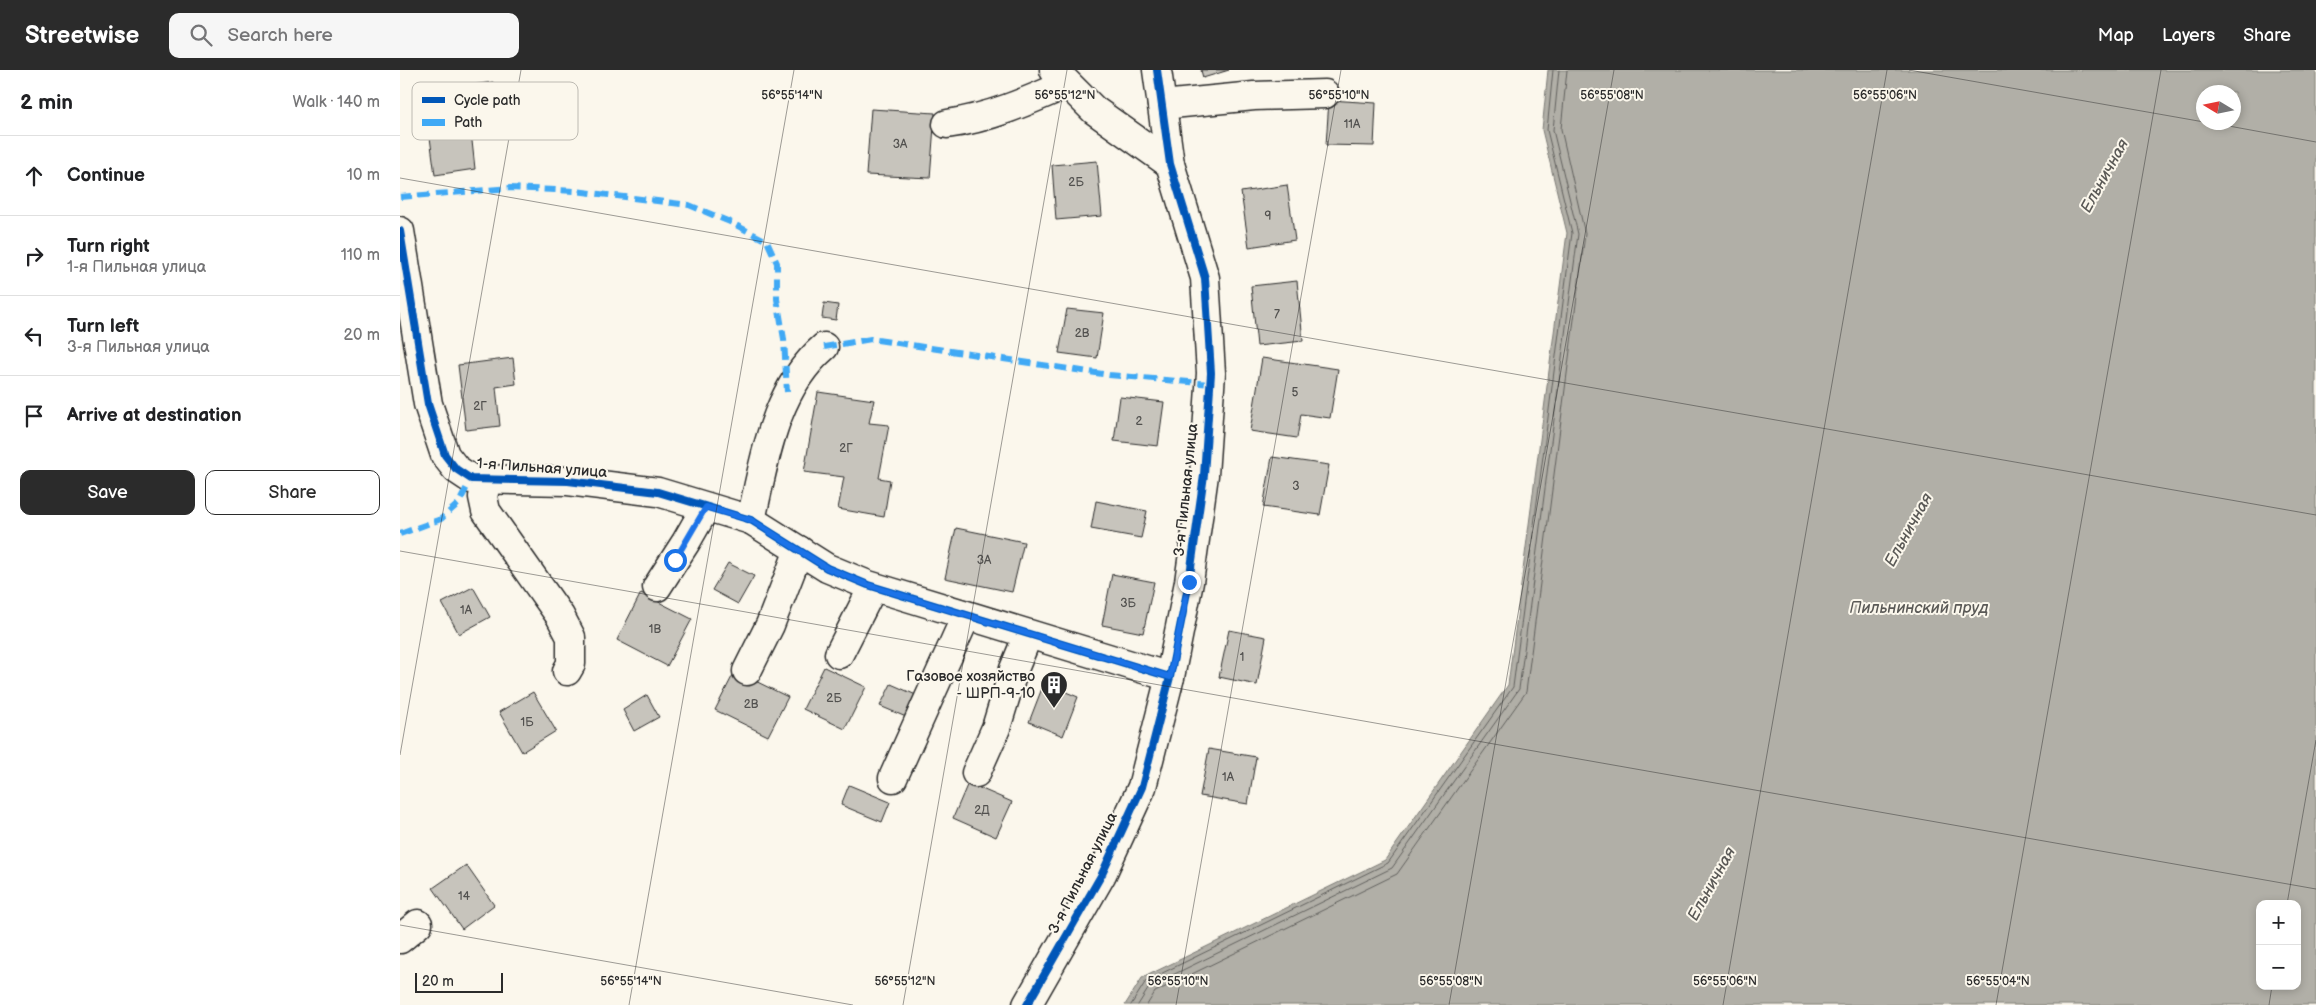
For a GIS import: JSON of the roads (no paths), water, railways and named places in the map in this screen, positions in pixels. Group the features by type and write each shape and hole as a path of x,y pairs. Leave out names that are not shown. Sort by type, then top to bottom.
{"street":[{"name":"3-я Пильная улица","path":"1027,1005 1102,874 1142,787 1170,677 1189,582 1204,474 1211,373 1205,278 1170,164 1157,70"},
{"path":"947,124 973,120 1023,104 1060,77 1094,110 1170,164"},
{"path":"1162,105 1254,96 1325,94"},
{"name":"1-я Пильная улица","path":"400,231 428,404 445,455 456,468 471,479 568,481 648,490 751,520 827,568 872,587 1170,677"},
{"path":"751,520 777,418 787,392 808,361 824,347"},
{"path":"488,480 483,497 486,511 560,616 571,637 570,664 567,671"},
{"path":"656,586 686,542 706,507"},
{"path":"747,671 770,625 799,550"},
{"path":"839,654 872,587"},
{"path":"894,778 966,616"},
{"path":"976,773 996,728 1014,669 1028,635"}],"water":[{"name":"Пильнинский пруд","path":"1548,70 2316,70 2316,1005 1125,1005 1142,978 1385,860 1508,685 1567,233 1542,130"}],"place":[{"name":"Газовое хозяйство - ШРП-9-10","path":"1054,709"}],"water label":[{"name":"Ельничная","path":"2105,176"},
{"name":"Ельничная","path":"1909,530"},
{"name":"Ельничная","path":"1712,884"}]}
